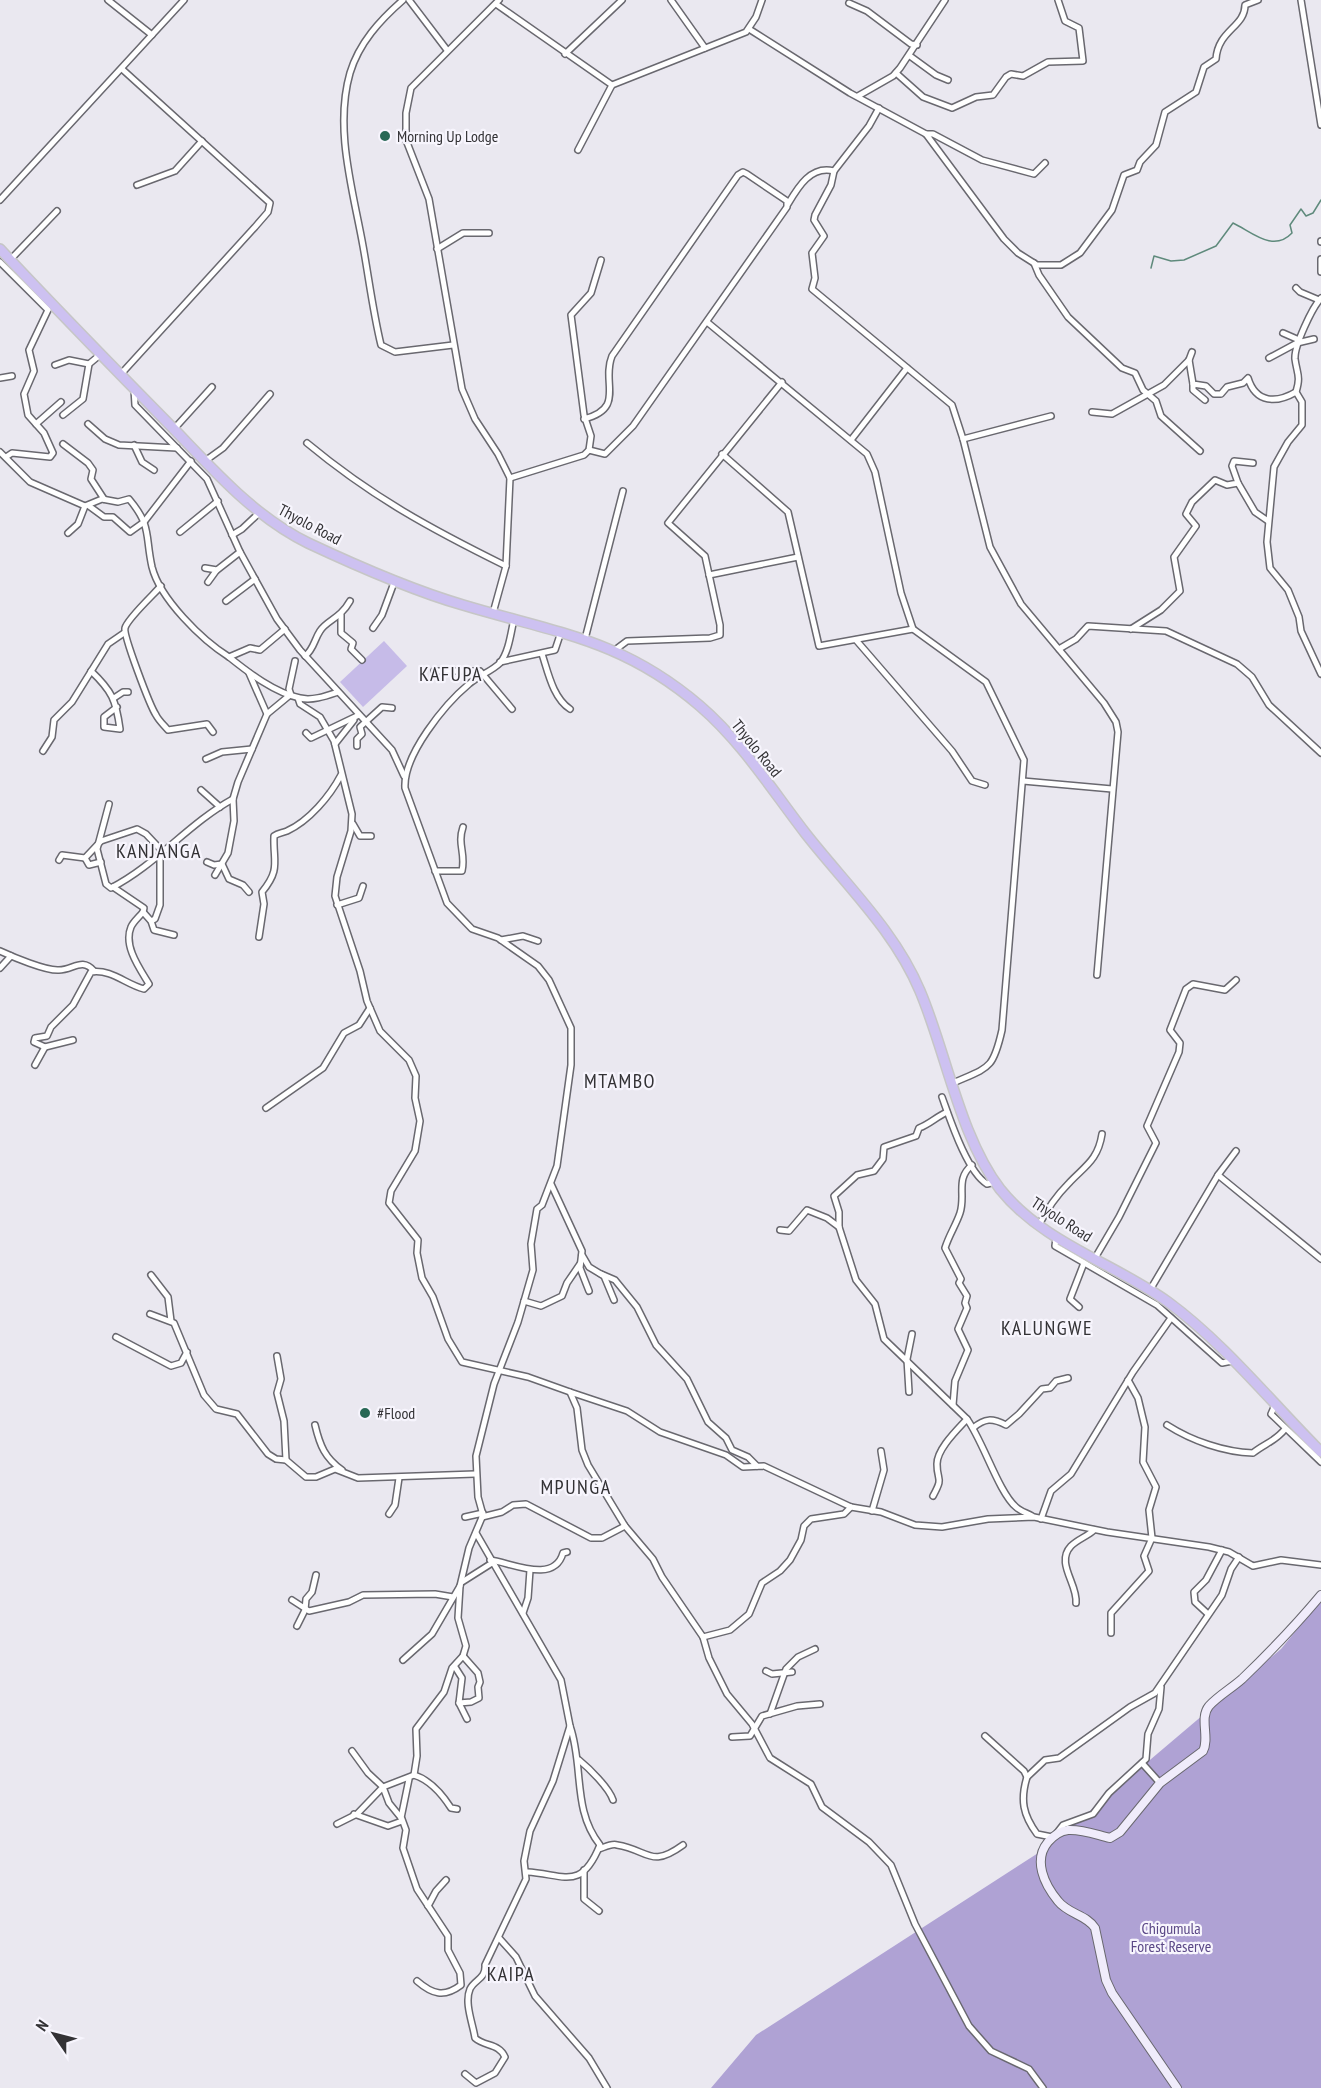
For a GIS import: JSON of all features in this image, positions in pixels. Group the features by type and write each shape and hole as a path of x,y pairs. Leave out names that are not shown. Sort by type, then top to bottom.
{"highway":[{"name":"Thyolo Road","path":"1,251 8,264 259,513 305,541 440,598 585,639 615,650 669,682 702,707 732,738 878,921 912,974 975,1146 995,1182 1018,1208 1056,1238 1150,1290 1203,1331 1321,1452"}],"street":[{"path":"108,0 152,35"},
{"path":"0,200 123,69 184,0"},
{"path":"403,0 371,32 357,54 350,73 344,116 348,160 381,345 395,352 453,345"},
{"path":"409,0 447,50"},
{"path":"565,54 622,0"},
{"path":"671,0 705,48"},
{"path":"578,150 612,85 749,29 762,0"},
{"path":"858,96 896,73 910,56 945,0"},
{"path":"896,73 923,97 952,108 976,97 993,95 1006,76 1011,74 1023,76 1048,62 1083,61 1079,28 1076,24 1069,25 1065,21 1058,0"},
{"path":"749,29 858,96 926,134 1004,239 1018,253 1042,266 1061,265 1071,260 1087,245 1112,210 1124,175 1137,170 1140,162 1156,145 1165,112 1196,92 1204,67 1216,58 1218,44 1244,16 1245,5 1258,0"},
{"path":"1301,0 1321,125"},
{"path":"493,613 506,566 510,478 467,403 453,345 425,184 406,140 406,113 411,88 497,2 565,54 612,85"},
{"path":"849,3 867,11 911,45 917,45"},
{"path":"910,56 936,75 948,80"},
{"path":"121,374 268,212 268,200 123,69"},
{"path":"879,108 869,126 834,171 831,184 814,220 824,236 812,254 814,278 812,289 952,405 963,439 990,547 1021,604 1104,703 1116,722 1118,732 1097,975"},
{"path":"926,134 933,134 982,159 1034,174 1045,164"},
{"path":"137,185 175,171 202,141"},
{"path":"589,450 605,454 633,426 809,176 817,171 834,171"},
{"path":"584,418 601,414 606,407 611,388 609,363 612,356 738,175 743,172 747,174 788,204"},
{"path":"8,264 57,211"},
{"path":"437,249 463,232 489,233"},
{"path":"1321,259 1321,272"},
{"path":"510,478 584,455 589,450 591,436 584,418 571,315 591,293 601,260"},
{"path":"1034,263 1039,275 1068,316 1122,368 1135,373 1143,390 1156,401 1161,416 1200,451"},
{"path":"1296,288 1299,292 1320,299 1298,341 1295,358 1300,378 1296,392 1302,402 1302,427 1288,441 1275,465 1268,521 1270,568 1288,590 1299,617 1301,631 1320,664 1321,674"},
{"path":"6,457 12,453 52,455 44,433 28,416 24,392 34,370 29,350 48,314 38,292"},
{"path":"707,322 867,454 875,472 901,593 913,629 986,682 990,695 1023,756 1023,781 1002,1030 995,1057 988,1066 953,1083"},
{"path":"1283,333 1298,341"},
{"path":"1269,358 1298,341 1314,339"},
{"path":"1192,352 1189,360 1192,384 1194,390 1205,400"},
{"path":"63,415 83,399 89,364 101,354"},
{"path":"55,365 69,360 89,364"},
{"path":"1092,412 1112,414 1172,379 1176,371 1189,360"},
{"path":"851,440 907,368"},
{"path":"0,378 12,376"},
{"path":"1192,384 1200,384 1219,395 1227,387 1244,383 1248,378 1255,392 1268,400 1280,400 1296,392"},
{"path":"615,650 627,641 711,638 720,635 703,554 668,523 782,382"},
{"path":"174,429 212,387"},
{"path":"134,389 135,405 207,479 240,552 285,629 305,656 392,750 404,776 405,788 435,872 446,899 455,913 472,929 501,940 544,972 571,1028 571,1065 557,1166 542,1205 537,1209 531,1244 533,1270 499,1371 476,1456 476,1474 482,1515 469,1548 461,1584 458,1618 466,1646 463,1656 452,1668 444,1692 416,1729 412,1777 408,1796 402,1805 402,1819"},
{"path":"205,461 223,448 270,394"},
{"path":"36,424 61,402"},
{"path":"963,439 1051,416"},
{"path":"88,424 116,445 134,445 154,449 177,448"},
{"path":"307,442 366,489 413,519 506,566"},
{"path":"63,444 88,463 93,470 91,479 104,499"},
{"path":"134,445 142,462 154,470"},
{"path":"0,452 30,482 87,506 104,517 113,518 130,532 145,519 191,462"},
{"path":"722,454 788,512 819,646 913,629"},
{"path":"1253,463 1234,461 1232,466 1238,483 1255,512 1268,521"},
{"path":"1131,629 1161,610 1180,591 1174,557 1196,526 1186,514 1191,502 1215,480 1227,484 1238,483"},
{"path":"215,494 227,483"},
{"path":"585,639 623,491"},
{"path":"68,533 78,524 87,506 104,499 118,502 129,499 145,519 152,566 162,586 197,633 249,673 298,698 316,698 338,692"},
{"path":"180,532 218,501"},
{"path":"232,535 259,513"},
{"path":"208,582 217,570 240,552"},
{"path":"709,575 798,557"},
{"path":"205,568 217,570"},
{"path":"226,601 255,579"},
{"path":"373,628 382,615 395,580"},
{"path":"43,751 52,737 52,723 69,706 108,644 124,633 130,618 144,607 162,586"},
{"path":"305,656 310,652 328,623 341,615 350,601"},
{"path":"341,615 341,633 353,644 351,649 362,660"},
{"path":"500,662 514,619"},
{"path":"1059,649 1076,639 1088,626 1159,629 1174,634 1237,664 1252,677 1269,705 1321,753"},
{"path":"229,657 250,648 260,650 285,629"},
{"path":"404,776 414,753 428,732 458,695 482,673 500,662 557,649 561,632"},
{"path":"124,633 129,651 161,722 168,730 207,724 213,732"},
{"path":"856,640 952,751 972,781 985,785"},
{"path":"542,654 552,683 563,703 570,709"},
{"path":"291,695 289,689 295,662"},
{"path":"434,671 446,673 476,669 512,709"},
{"path":"91,671 114,698 117,707"},
{"path":"249,673 267,714"},
{"path":"114,698 123,692 128,692"},
{"path":"215,875 228,853 233,829 233,799 252,749 267,714 291,695"},
{"path":"298,698 300,704 320,717 335,744 353,822 360,836 371,836"},
{"path":"357,746 357,738 362,734 360,727 364,720 382,706 392,708"},
{"path":"335,744 359,715"},
{"path":"306,733 311,738 354,720"},
{"path":"206,759 222,752 252,749"},
{"path":"259,937 264,904 262,892 274,878 276,860 273,836 290,829 314,810 331,791 341,775"},
{"path":"1023,781 1112,789"},
{"path":"201,790 220,807"},
{"path":"113,887 152,862 161,852 233,799"},
{"path":"109,804 97,845 106,884 138,901 144,908 143,912 152,921 154,930 159,933 174,934"},
{"path":"353,822 335,888 337,904 370,1008 380,1031 409,1060 414,1069 415,1096 420,1121 414,1156 391,1191 389,1203 418,1240 417,1253 422,1278 455,1354 468,1366 546,1383 627,1411 660,1432 726,1455 743,1467 764,1466 851,1507 872,1511 915,1525 942,1527 988,1519 1034,1517"},
{"path":"435,872 462,871 465,860 458,841 463,827"},
{"path":"84,858 105,839 137,830 146,834 161,852 160,905 152,921"},
{"path":"58,860 62,855 84,858 89,865 101,862"},
{"path":"207,862 214,865 222,864"},
{"path":"222,864 229,879 243,885 249,892"},
{"path":"337,904 359,898 363,886"},
{"path":"73,1040 45,1047 34,1042 34,1038 48,1036 51,1027 73,1005 87,975 94,971 105,971 132,986 144,989 148,987 149,984 135,961 129,936 131,926 143,912"},
{"path":"501,940 523,936 538,941"},
{"path":"0,951 48,969 59,970 74,964 84,964 94,971"},
{"path":"0,968 11,956"},
{"path":"1095,1258 1125,1207 1156,1143 1147,1126 1179,1052 1180,1043 1170,1030 1186,989 1192,984 1225,990 1236,980"},
{"path":"266,1108 322,1068 344,1033 359,1025 370,1008"},
{"path":"35,1065 45,1047"},
{"path":"942,1097 972,1165 984,1182 990,1184 995,1182"},
{"path":"947,1112 930,1121 929,1125 919,1128 916,1136 884,1147 883,1159 874,1171 857,1174 848,1181 834,1196 839,1212 838,1227 856,1280 875,1304 884,1339 966,1419 973,1428 1007,1497 1016,1507 1041,1519 1094,1530 1222,1550 1257,1567 1281,1560 1321,1565"},
{"path":"1039,1225 1053,1200 1086,1169 1100,1148 1102,1134"},
{"path":"1150,1290 1218,1175 1236,1151"},
{"path":"953,1405 955,1381 968,1350 958,1329 967,1308 965,1303 968,1296 963,1292 955,1263 945,1248 949,1232 961,1211 962,1178 972,1165"},
{"path":"1218,1175 1321,1259"},
{"path":"550,1184 573,1228 582,1255 589,1267 615,1280 637,1307 656,1345 687,1379 708,1422 726,1438 732,1450 748,1457 757,1466"},
{"path":"780,1230 789,1231 807,1210 827,1218 838,1227"},
{"path":"1056,1238 1055,1246 1157,1305 1222,1363 1232,1361"},
{"path":"524,1301 541,1306 562,1296 567,1283 580,1264 582,1255"},
{"path":"1079,1307 1071,1299 1084,1263"},
{"path":"580,1264 589,1291"},
{"path":"600,1274 614,1300"},
{"path":"151,1275 168,1297 171,1321 204,1395 211,1405 222,1412 237,1414 268,1454 276,1459 286,1460"},
{"path":"150,1314 171,1321"},
{"path":"1041,1519 1051,1491 1071,1474 1128,1380 1171,1318"},
{"path":"909,1392 912,1334"},
{"path":"116,1337 171,1366 181,1363 186,1352"},
{"path":"277,1356 281,1379 277,1393 284,1421 286,1460 292,1467 310,1478 334,1470 358,1478 376,1475 399,1478 476,1474"},
{"path":"973,1428 983,1419 994,1419 1006,1425 1042,1389 1050,1388 1056,1381 1068,1378"},
{"path":"1111,1633 1111,1613 1149,1571 1144,1556 1152,1538 1149,1510 1156,1487 1143,1462 1145,1427 1138,1398 1128,1380"},
{"path":"570,1392 579,1416 584,1457 625,1526 653,1559 662,1577 703,1637 709,1658 727,1694 755,1729 774,1762 811,1784 822,1807 870,1842 892,1867 915,1924 969,2026 991,2051 1029,2069 1043,2088"},
{"path":"1275,1405 1271,1414 1321,1462"},
{"path":"933,1496 941,1480 938,1461 966,1419"},
{"path":"315,1425 320,1449 332,1463 346,1473"},
{"path":"1167,1425 1196,1441 1246,1453 1253,1453 1263,1444 1274,1441 1286,1429"},
{"path":"872,1511 885,1464 881,1451"},
{"path":"389,1514 396,1499 399,1478"},
{"path":"465,1517 502,1512 513,1505 526,1504 591,1538 602,1538 625,1526"},
{"path":"703,1637 730,1630 749,1614 762,1582 780,1572 790,1560 801,1540 804,1526 811,1519 818,1520 824,1515 844,1514 851,1507"},
{"path":"1076,1603 1075,1588 1065,1565 1065,1557 1071,1546 1094,1530"},
{"path":"476,1533 561,1680 579,1760 580,1803 588,1826 600,1845 579,1875 563,1880 527,1872"},
{"path":"1208,1614 1195,1602 1194,1593 1206,1580 1222,1550"},
{"path":"403,1660 432,1634 461,1584 491,1562 530,1570 550,1569 561,1561 563,1553 567,1552"},
{"path":"1177,2088 1112,1993 1106,1980 1095,1928 1092,1923 1058,1902 1041,1871 1041,1854 1063,1825 1093,1814 1109,1792 1147,1756 1148,1734 1159,1709 1161,1687 1168,1670 1222,1595 1231,1569 1239,1557"},
{"path":"523,1613 528,1598 530,1570"},
{"path":"297,1626 305,1610 306,1599 312,1592 316,1575"},
{"path":"292,1600 305,1610 349,1602 363,1595 435,1594 453,1598"},
{"path":"1161,1687 1059,1758 1045,1760 1027,1778 1022,1794 1023,1807 1037,1834 1054,1836 1070,1830 1110,1838 1115,1836 1160,1783 1203,1751 1205,1719 1209,1706 1231,1689 1293,1629 1321,1595"},
{"path":"770,1714 785,1672 798,1657 815,1649"},
{"path":"459,1703 471,1702 478,1698 480,1682 478,1673 463,1656"},
{"path":"455,1667 462,1678 459,1703 467,1719"},
{"path":"766,1671 772,1674 792,1672"},
{"path":"732,1737 750,1736 762,1716 797,1706 820,1704"},
{"path":"465,2074 476,2083 488,2078 505,2057 499,2048 475,2038 470,2011 470,1990 483,1976 527,1872 524,1861 530,1831 553,1781 570,1725"},
{"path":"985,1736 1021,1768 1027,1778"},
{"path":"351,1751 368,1773 383,1787 389,1803 402,1819 406,1830 403,1848 409,1869 417,1889 437,1924 448,1936 448,1950 460,1973 461,1986"},
{"path":"579,1760 610,1792 613,1800"},
{"path":"1142,1763 1160,1783"},
{"path":"337,1824 354,1814 388,1783 412,1777 423,1777 443,1795 452,1808 458,1809"},
{"path":"354,1814 388,1826 402,1819"},
{"path":"599,1849 617,1844 651,1857 667,1856 683,1845"},
{"path":"584,1870 584,1899 599,1911"},
{"path":"428,1906 436,1891 447,1880"},
{"path":"499,1938 516,1957 535,1996 589,2058 607,2088"},
{"path":"417,1981 426,1989 440,1995 452,1992 461,1986"},
{"path":"461,1986 470,1990"}],"shaded area":[{"path":"384,641 407,666 363,707 340,682"}],"green space":[{"name":"Chigumula Forest Reserve","path":"1321,1600 1321,2088 711,2088 756,2035 1046,1848 1281,1649"}],"waterway":[{"path":"1151,268 1154,256 1171,261 1184,260 1216,246 1233,223 1262,239 1270,241 1285,239 1292,233 1290,225 1301,209 1306,216 1313,213 1321,200"}],"place":[{"name":"Morning Up Lodge","path":"385,136"},
{"name":"#Flood","path":"365,1413"}],"district":[{"name":"KAFUPA","path":"451,674"},
{"name":"KANJANGA","path":"159,851"},
{"name":"MTAMBO","path":"620,1081"},
{"name":"KALUNGWE","path":"1047,1328"},
{"name":"MPUNGA","path":"576,1487"},
{"name":"KAIPA","path":"511,1974"}]}
